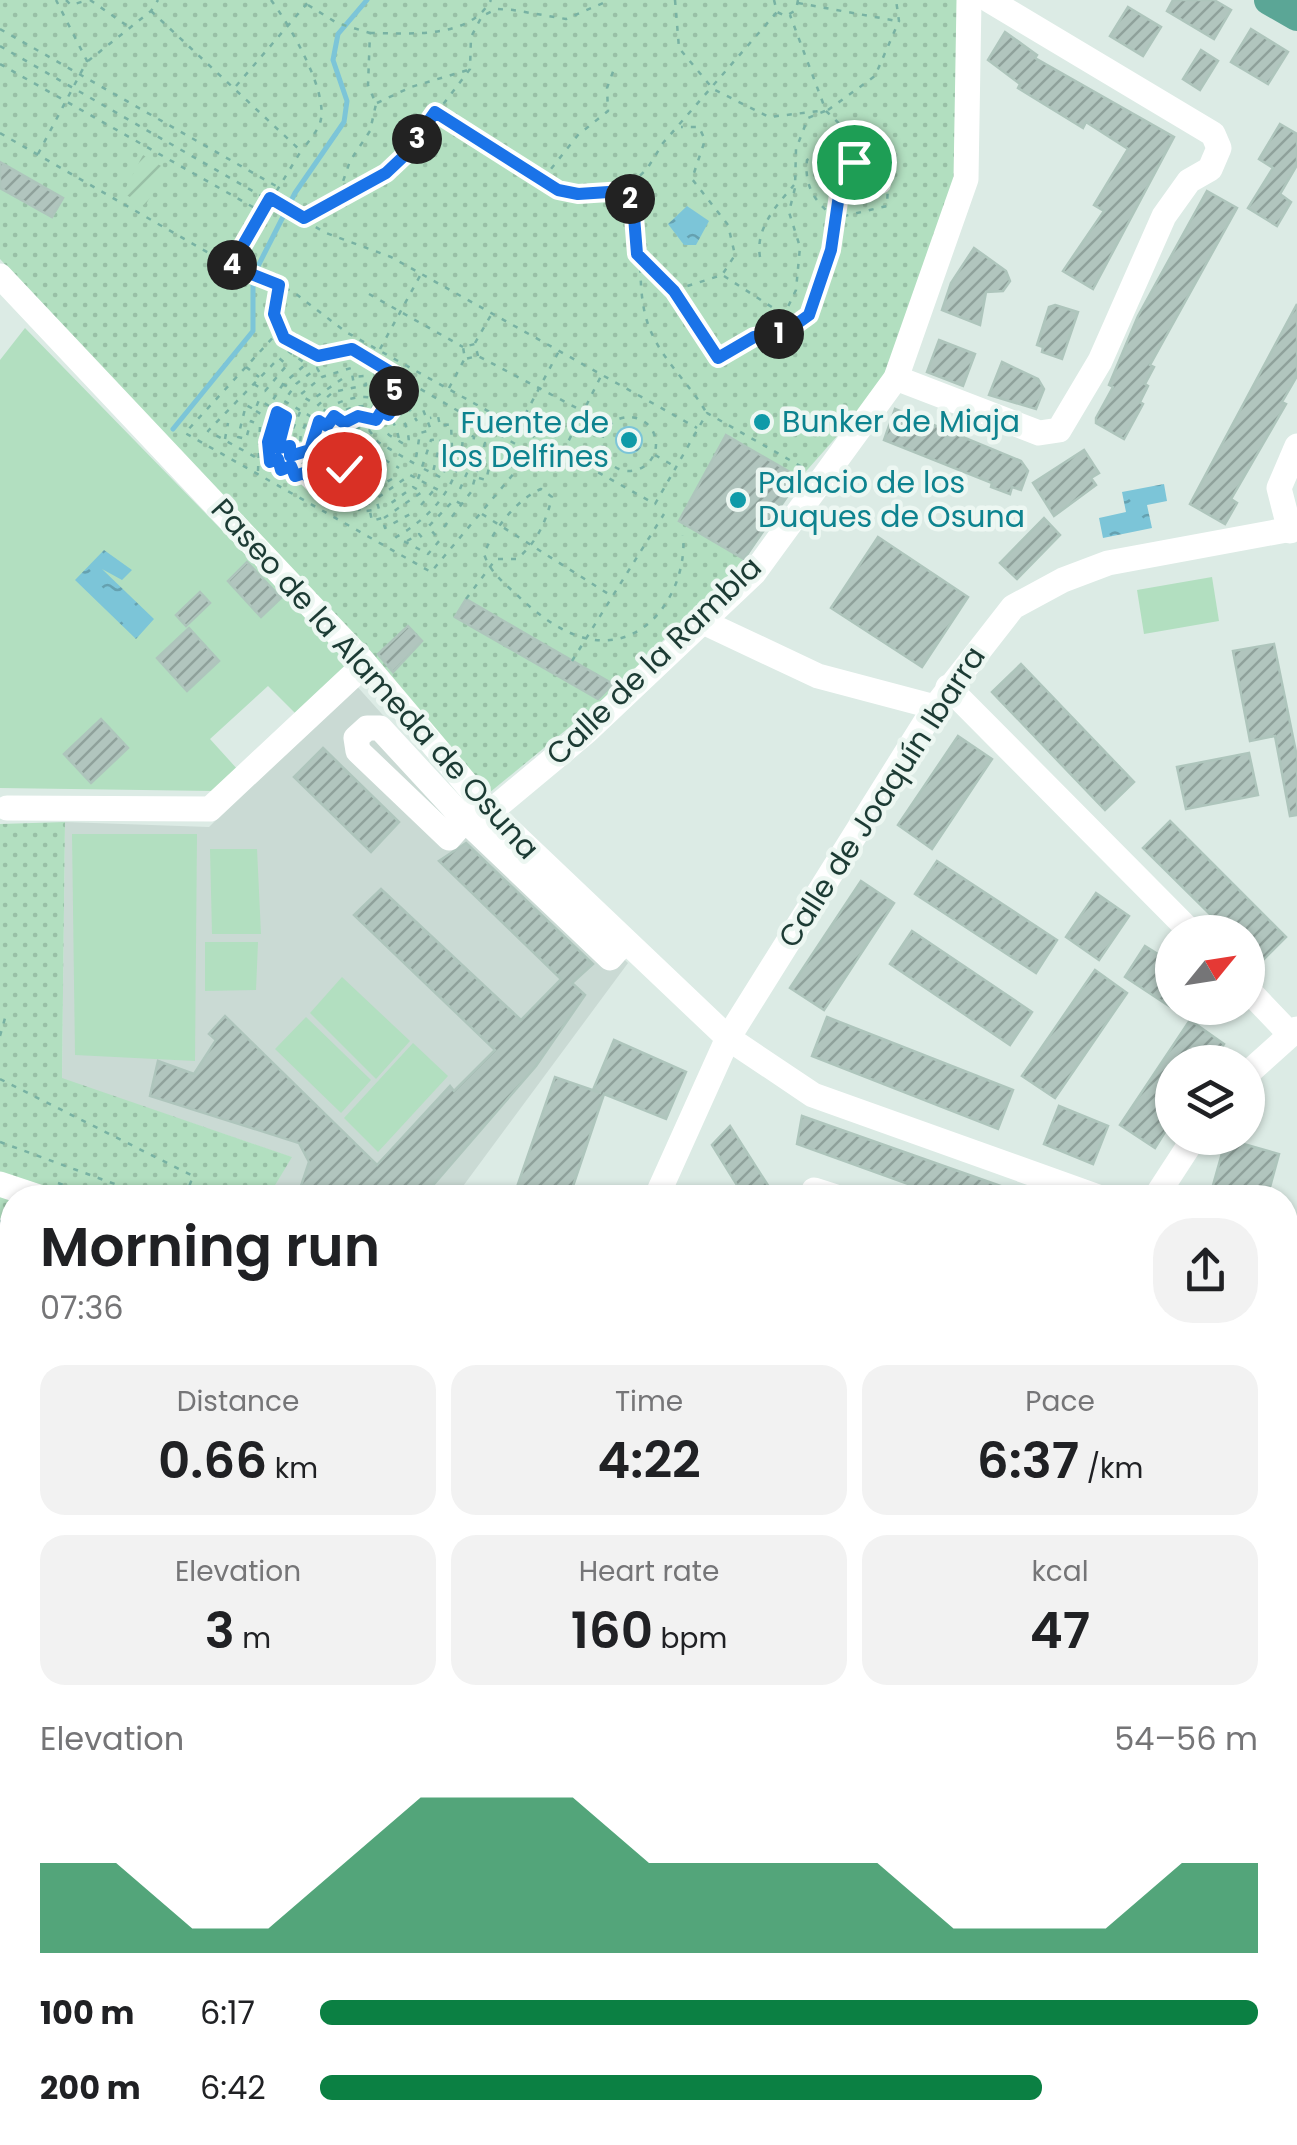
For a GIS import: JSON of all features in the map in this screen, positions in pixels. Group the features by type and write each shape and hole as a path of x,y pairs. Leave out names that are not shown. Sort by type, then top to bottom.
{"main road":[{"path":"1269,0 1297,16"}],"street":[{"name":"Calle de la Rambla","path":"479,812 586,732 754,573 896,378 966,179 969,0"},
{"path":"896,378 1038,434 1059,430 1100,361 1164,216 1189,181 1210,169 1219,148 1214,134 989,0"},
{"name":"Paseo de la Alameda de Osuna","path":"0,276 365,664 479,812 728,1038 813,1094 1064,1185"},
{"name":"Calle de Joaquín Ibarra","path":"662,1185 728,1038 942,697 1013,607 1062,580 1108,563 1294,530 1279,488 1297,446"},
{"path":"701,622 818,676 942,697 1173,915"},
{"path":"7,808 210,809 365,664"},
{"path":"367,728 380,728 479,812 449,838 358,750 356,738 367,728"},
{"path":"1265,1005 1294,1031 1265,1057"},
{"path":"1163,1185 1183,1155"}],"path":[{"path":"56,0 87,62"},
{"path":"66,0 71,5 89,0 130,28"},
{"path":"38,155 87,62 152,11 158,0"},
{"path":"231,266 273,200 277,187 320,125 321,112 310,69 271,0"},
{"path":"302,217 386,173 404,156 435,112 455,95 470,69 471,37 490,0"},
{"path":"234,87 309,2 337,23 355,29 370,33 424,33 497,9 566,18 610,0"},
{"path":"675,0 679,48 713,89 768,117 826,111"},
{"path":"774,0 777,12"},
{"path":"637,254 674,291 718,358 784,316 801,269 798,233 789,212 802,128 808,118 826,111 874,76 899,21 896,0"},
{"path":"790,15 798,1 899,21"},
{"path":"152,11 301,151"},
{"path":"435,112 542,180 578,194 624,191 777,12"},
{"path":"777,12 790,15"},
{"path":"790,15 826,111 845,129 845,158"},
{"path":"0,29 277,187"},
{"path":"337,200 350,161 370,131 376,104 368,85 370,33"},
{"path":"0,46 326,233 391,257 698,428"},
{"path":"0,64 262,212"},
{"path":"376,104 411,86 470,69"},
{"path":"542,180 569,144 608,111 606,88 614,69"},
{"path":"674,291 722,276 735,254 728,225 692,179 704,140 699,127 680,127"},
{"path":"0,133 240,271 279,285 380,351 655,504 707,413"},
{"path":"871,151 889,164 887,206 836,218 819,206 811,192 805,175 807,160 818,153 836,160 871,151"},
{"path":"154,162 159,154"},
{"path":"754,337 784,333 809,315 819,294 840,188 856,182 881,184 882,169 875,163 845,158"},
{"path":"760,257 760,235 776,204 796,184"},
{"path":"624,191 633,204 639,290 648,326 673,370 707,413 807,470"},
{"path":"129,207 133,199"},
{"path":"380,351 421,274"},
{"path":"722,276 784,316"},
{"path":"279,285 274,314 279,331 302,351 318,356 352,349 531,453 431,572 186,433 279,331"},
{"path":"368,294 463,347 475,344"},
{"path":"478,356 475,344 492,314"},
{"path":"448,389 465,359 463,347"},
{"path":"255,410 259,400 269,406 283,384 306,364 288,350"},
{"path":"518,428 559,351"},
{"path":"465,359 478,356 609,426"},
{"path":"254,384 265,391 287,365 279,358 208,431 257,458"},
{"path":"246,367 260,378"},
{"path":"300,454 301,433 310,416 284,402 292,389 317,368 322,377"},
{"path":"342,378 310,401 300,395 322,377 340,370 351,368 354,385"},
{"path":"340,370 344,388"},
{"path":"563,452 602,374"},
{"path":"328,412 318,406 344,388 366,385 365,376 352,376"},
{"path":"388,401 402,379"},
{"path":"283,384 292,389"},
{"path":"376,386 402,398 417,421"},
{"path":"373,406 383,388"},
{"path":"338,404 356,397 388,401 406,422 409,447 376,420 358,416 344,423 334,416 327,426 322,447 330,471 324,480 310,450 319,421 327,426 336,431 331,444 338,462 344,452 344,438 360,427"},
{"path":"388,415 402,398"},
{"path":"259,474 260,426 251,421 246,439 238,436 246,405 264,416"},
{"path":"346,410 373,406 382,410 399,441"},
{"path":"362,441 369,430 378,442 415,464 420,433 431,430 422,407"},
{"path":"376,420 382,410"},
{"path":"300,411 290,456 310,450"},
{"path":"290,446 278,448 286,417 277,412 268,442 270,462 278,459 281,470 301,463 304,473 327,496 339,478 371,481 385,472 377,466"},
{"path":"424,470 444,475 452,432 450,424 440,426 438,416 428,419"},
{"path":"624,418 640,420 655,438 654,454 635,470 610,464 602,441 609,426 624,418"},
{"path":"224,440 228,423"},
{"path":"460,490 474,437 463,431 460,462 445,494 424,518 396,536 428,554 440,540 428,527 454,500 463,504"},
{"path":"418,479 431,440 441,439 433,474"},
{"path":"444,527 477,478 485,443 518,469"},
{"path":"322,447 331,444"},
{"path":"477,478 486,480 494,448"},
{"path":"363,460 374,452 399,468"},
{"path":"654,454 676,468"},
{"path":"472,455 482,458"},
{"path":"355,460 351,459 344,469 353,472 377,466 384,460"},
{"path":"291,466 295,476 304,473"},
{"path":"348,481 353,472"},
{"path":"358,504 360,512 379,509 376,499 410,474 445,494"},
{"path":"334,486 343,491 374,491 392,478"},
{"path":"371,481 374,491"},
{"path":"343,491 338,500 368,502 372,521 422,492 412,487 390,504"},
{"path":"421,506 435,488"},
{"path":"466,599 489,568 496,559 517,559 531,545 546,521 552,497 541,489 528,495 501,526 484,554 489,568 542,618 586,638 618,638 662,612 683,568 684,535"},
{"path":"382,518 385,528 412,513"},
{"path":"481,513 613,596"},
{"path":"572,661 664,514"},
{"path":"405,542 419,534 427,543"},
{"path":"407,560 414,546"},
{"path":"0,1036 7,1011"},
{"path":"0,1080 192,1176 189,1185"},
{"path":"0,1142 118,1185"}],"shaded area":[{"path":"354,683 471,813 628,963 464,1185 275,1185 291,1157 62,1079 65,822 209,827"}],"green space":[{"path":"0,0 959,0 956,192 894,372 800,478 745,559 605,698 489,793 375,658 0,259"},
{"path":"143,155 166,169 145,206 123,193"},
{"path":"25,328 326,637 352,670 300,718 268,686 210,739 239,771 214,791 0,788 0,360"},
{"path":"1212,577 1219,621 1144,634 1137,590"},
{"path":"65,822 62,1078 292,1157 275,1185 0,1185 0,824"},
{"path":"72,834 197,834 195,1061 75,1055"},
{"path":"210,849 257,849 261,934 212,934"},
{"path":"205,942 258,942 256,990 205,991"},
{"path":"342,977 410,1041 376,1079 310,1013"},
{"path":"306,1017 371,1080 341,1113 275,1049"},
{"path":"413,1043 448,1076 378,1152 344,1118"}],"water":[{"path":"687,206 709,221 696,245 684,245 668,224"},
{"name":"Fuente de los Delfines","path":"629,426 639,430 643,440 639,450 629,454 619,450 615,440 619,430"},
{"path":"1164,484 1167,501 1147,505 1152,528 1103,538 1099,518 1126,512 1122,492"},
{"path":"104,550 132,570 122,580 102,569 154,619 136,639 75,580"}],"building":[{"path":"1173,0 1214,0 1231,10 1214,39 1167,11"},
{"path":"1128,7 1161,27 1143,56 1110,36"},
{"path":"1251,29 1288,52 1268,84 1231,62"},
{"path":"1005,32 1037,55 1035,58 1174,137 1093,289 1063,271 1104,211 1094,205 1128,149 1086,122 1083,128 1018,88 1020,84 988,60"},
{"path":"1201,50 1218,61 1200,90 1183,79"},
{"path":"1280,124 1297,134 1297,165 1280,194 1291,202 1277,226 1248,208 1273,168 1259,159"},
{"path":"0,162 63,198 52,217 0,188"},
{"path":"840,162 850,163 862,180 824,178"},
{"path":"1207,191 1237,208 1150,365 1154,367 1145,384 1148,386 1140,402 1143,404 1124,439 1096,423 1096,418 1113,387 1109,385 1138,316"},
{"path":"974,248 1006,271 1010,281 1003,291 986,292 980,325 942,310 951,283"},
{"path":"1297,304 1297,376 1282,402 1286,404 1231,499 1237,503 1225,524 1190,504"},
{"path":"1049,307 1078,312 1062,359 1042,352 1043,347 1037,345"},
{"path":"939,340 975,354 963,386 927,372"},
{"path":"1002,362 1038,379 1044,389 1036,409 989,395"},
{"path":"895,409 1021,461 1028,471 1021,490 1012,487 1010,494 991,487 992,483 884,440"},
{"name":"Palacio de los Duques de Osuna","path":"726,435 800,478 744,559 679,521"},
{"path":"1084,450 1099,473 1091,478 1096,485 1054,516 1033,483"},
{"path":"1044,518 1060,535 1017,579 1000,563"},
{"path":"878,537 968,597 922,667 831,608"},
{"path":"247,562 281,598 261,617 228,581"},
{"path":"200,592 210,603 186,626 176,615"},
{"path":"466,599 613,684 598,699 455,617"},
{"path":"408,626 422,641 393,672 378,654"},
{"path":"189,628 219,661 187,691 157,658"},
{"path":"1274,644 1297,757 1297,815 1290,816 1275,736 1250,741 1233,651"},
{"path":"1021,664 1134,782 1105,810 992,692"},
{"path":"101,719 128,748 91,783 64,754"},
{"path":"958,736 992,759 932,849 898,825"},
{"path":"323,748 399,822 371,852 294,777"},
{"path":"1249,753 1258,795 1186,809 1177,767"},
{"path":"1170,821 1264,915 1211,915 1143,848"},
{"path":"466,843 593,964 572,983 585,995 536,1066 433,1185 301,1185 309,1162 299,1143 150,1096 158,1061 194,1074 216,1040 209,1034 225,1016 377,1165 450,1086 454,1091 495,1050 354,915 381,889 521,1020 561,979 439,861"},
{"path":"937,861 1057,940 1036,973 915,894"},
{"path":"861,881 894,903 824,1010 790,988"},
{"path":"1096,893 1129,916 1099,960 1066,937"},
{"path":"1265,916 1286,937 1265,958"},
{"path":"912,931 1032,1012 1010,1045 890,964"},
{"path":"1145,946 1155,952 1155,997 1125,977"},
{"path":"1095,970 1127,993 1055,1098 1022,1076"},
{"path":"827,1017 1013,1090 998,1129 812,1056"},
{"path":"1187,1025 1197,1025 1224,1044 1223,1045 1173,1045"},
{"path":"614,1040 686,1072 666,1119 604,1094 573,1185 518,1185 555,1077 601,1093 593,1090"},
{"path":"1155,1072 1155,1148 1120,1125"},
{"path":"1059,1106 1108,1126 1093,1164 1044,1144"},
{"path":"802,1116 998,1185 911,1185 797,1144"},
{"path":"730,1126 768,1185 737,1185 712,1145"},
{"path":"1265,1150 1279,1154 1271,1185 1213,1185 1222,1155 1265,1155"}],"waterway":[{"path":"173,429 253,331 253,276 295,193 344,122 347,101 333,60 338,34 367,0"}],"place":[{"name":"Bunker de Miaja","path":"762,422"},
{"name":"Fuente de los Delfines","path":"629,440"},
{"name":"Palacio de los Duques de Osuna","path":"738,500"}],"route":[{"path":"344,469 353,472 348,481 339,478 327,496 304,473 295,476 291,466 281,470 278,459 270,462 268,442 277,412 286,417 280,428 278,448 290,446 290,456 300,454 310,450 319,421 327,426 334,416 344,423 358,416 376,420 382,410 388,415 395,406 388,401 402,379 352,349 318,356 292,346 279,331 274,314 274,296 279,285 231,266 270,198 304,218 386,173 404,156 435,112 558,190 578,194 624,191 633,204 637,254 674,291 718,358 754,337 784,333 809,315 831,250 840,188 856,182 881,184 882,169 875,163 854,162"}]}
